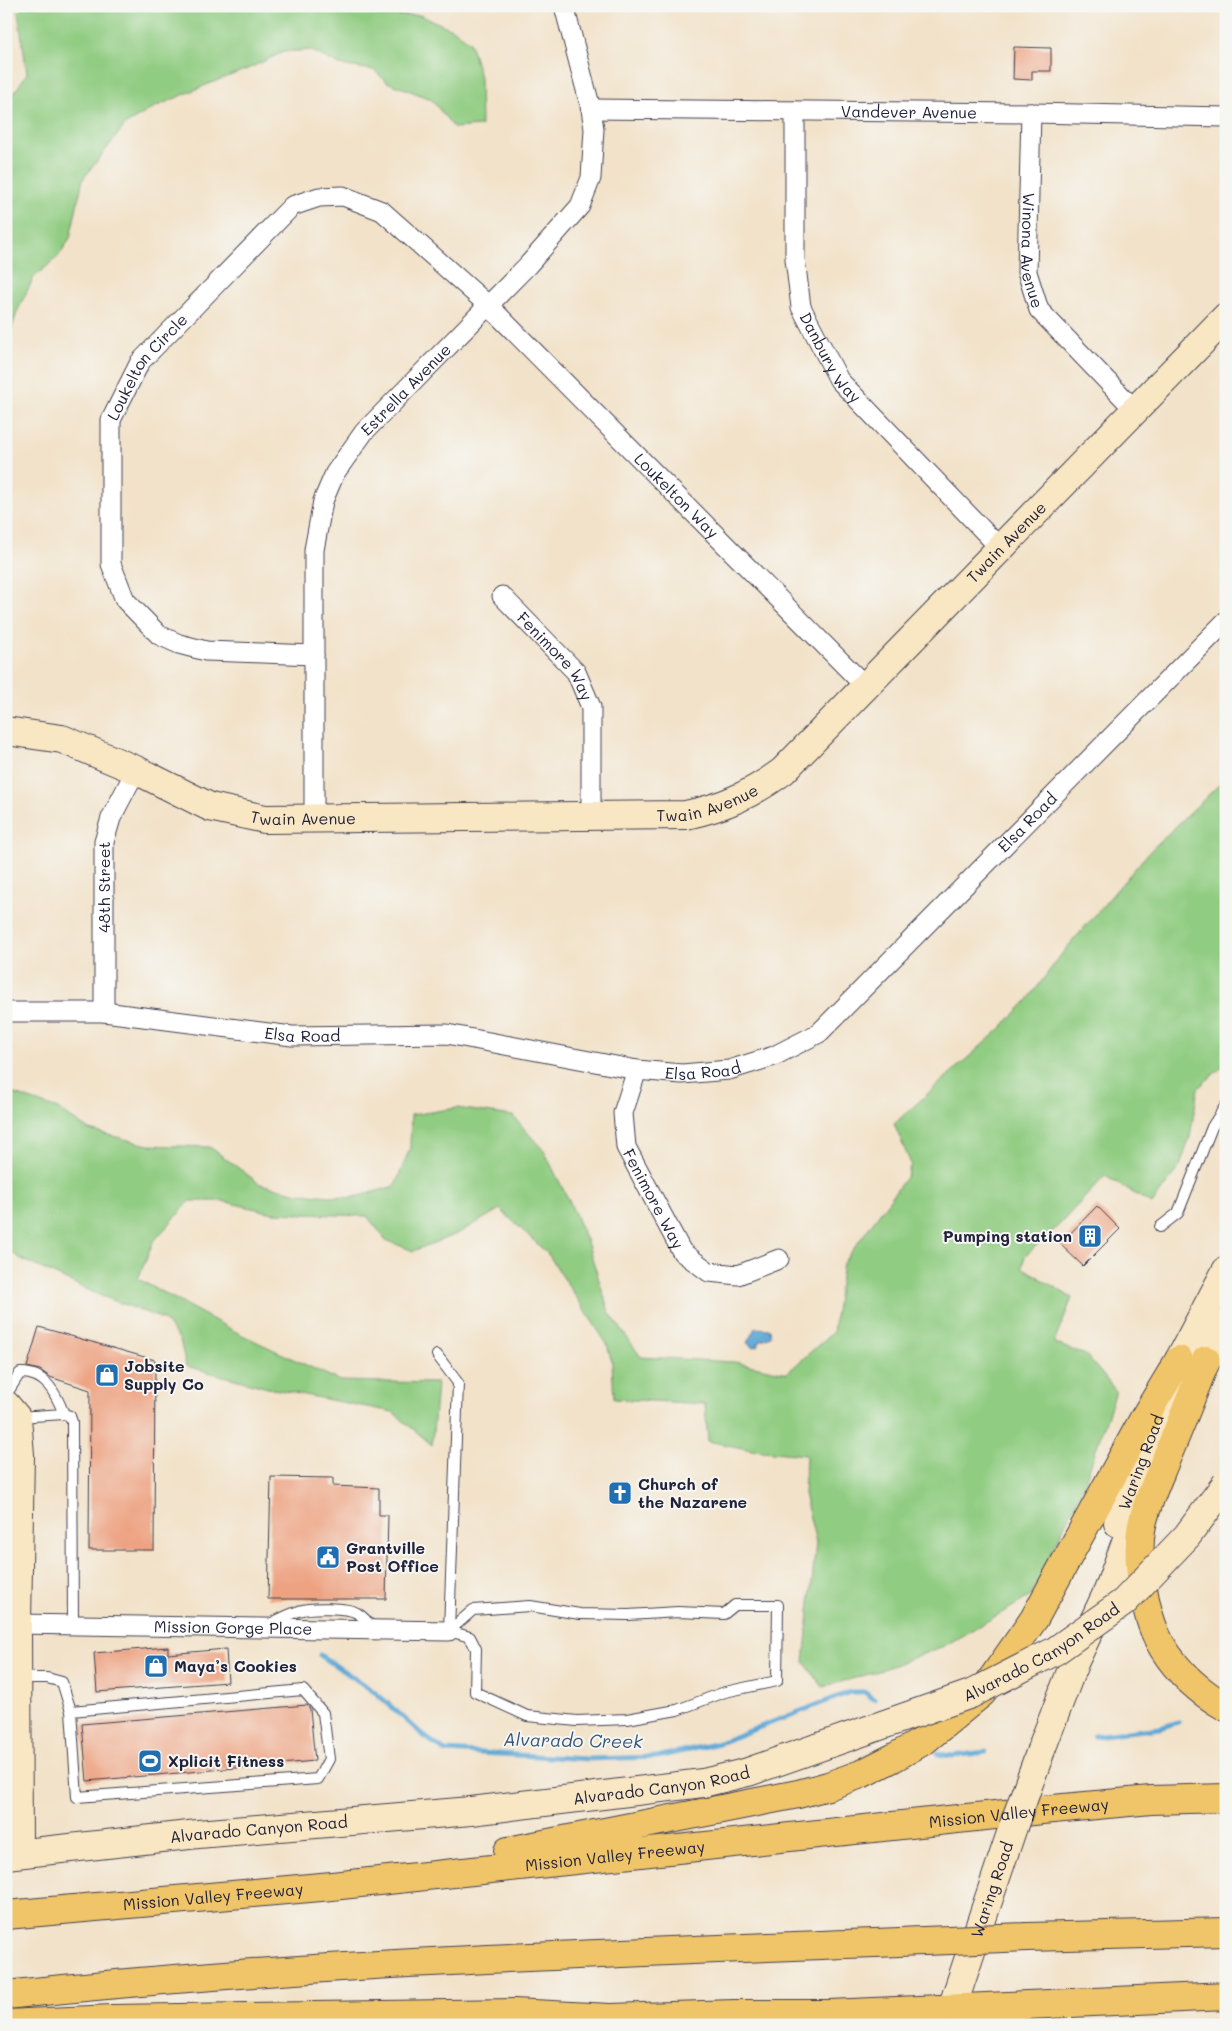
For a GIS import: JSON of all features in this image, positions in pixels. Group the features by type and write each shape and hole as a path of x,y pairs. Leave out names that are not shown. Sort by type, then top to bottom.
{"highway":[{"path":"332,1886 798,1794 861,1774 925,1740 982,1693 1034,1619 1144,1418 1179,1360"},
{"path":"1206,1360 1155,1487 1142,1530 1140,1567 1147,1608 1162,1648 1185,1676 1213,1700 1226,1707"},
{"name":"Mission Valley Freeway","path":"6,1915 332,1886 1042,1810 1151,1800 1226,1798"},
{"path":"6,1995 298,1969 502,1958 924,1941 1226,1932"},
{"path":"6,2024 171,2018 514,2013 610,2018 915,2014 952,2008 1226,1996"}],"street":[{"name":"Estrella Avenue","path":"314,819 314,550 323,501 335,473 364,432 528,265 580,206 591,178 594,129 591,108 564,6"},
{"name":"Vandever Avenue","path":"591,108 1226,117"},
{"name":"Danbury Way","path":"796,111 796,258 801,307 839,380 1000,548"},
{"name":"Winona Avenue","path":"1031,113 1028,272 1039,310 1134,409"},
{"name":"Loukelton Circle","path":"314,655 206,651 179,644 159,635 125,600 111,564 111,420 140,362 292,206 319,197 343,196 382,211 488,305"},
{"name":"Loukelton Way","path":"488,305 865,686"},
{"name":"Twain Avenue","path":"6,730 62,739 136,770 210,807 265,819 591,817 686,815 713,810 761,787 783,771 1134,409 1226,317"},
{"name":"Fenimore Way","path":"502,596 576,672 591,707 591,817"},
{"name":"Elsa Road","path":"6,1012 104,1012 292,1036 447,1034 637,1070 682,1074 729,1070 774,1056 819,1033 1226,621"},
{"name":"48th Street","path":"104,1012 104,842 111,818 136,770"},
{"name":"Fenimore Way","path":"637,1070 623,1112 626,1146 682,1252 709,1272 738,1275 778,1259"},
{"name":"Waring Road","path":"1075,1661 1094,1587 1179,1360 1226,1271"},
{"name":"Waring Road","path":"952,2008 998,1870 1075,1661 1108,1592 1136,1514 1187,1399 1226,1324"},
{"path":"10,1406 20,1455 12,1559 17,1624 12,1854"},
{"name":"Alvarado Canyon Road","path":"12,1854 188,1835 471,1811 703,1783 748,1772 971,1694 1056,1651 1124,1602 1187,1536 1226,1484"},
{"name":"Mission Gorge Place","path":"17,1624 449,1631"}],"lane":[{"path":"1160,1227 1178,1213 1212,1127 1226,1105"},
{"path":"436,1355 458,1383 449,1631"},
{"path":"64,1414 50,1386 43,1379 34,1375 20,1373 10,1406 64,1414 70,1416 72,1422 73,1625"},
{"path":"735,1605 778,1605 777,1681 725,1692 677,1710 627,1719 548,1720 527,1716 475,1692 476,1649 470,1637 449,1631 473,1610 530,1606 580,1614 628,1615 678,1612 724,1614 735,1605"},
{"path":"17,1678 47,1678 62,1682 71,1711 77,1797 318,1779 329,1759 323,1713 303,1690 71,1711"}],"green space":[{"path":"24,6 364,6 379,16 420,15 454,30 470,42 480,77 481,126 454,128 431,99 387,82 374,70 340,65 310,50 283,52 250,68 155,107 126,124 83,179 70,238 58,257 34,277 17,312 6,348 6,106 27,73 18,12"},
{"path":"1226,778 1226,1059 1222,1067 1198,1088 1190,1137 1180,1166 1152,1204 1105,1176 1057,1227 1025,1256 1022,1267 1072,1298 1054,1343 1086,1355 1116,1391 1083,1487 1031,1596 944,1646 873,1673 823,1687 804,1662 816,1542 804,1494 806,1455 752,1450 708,1441 705,1404 614,1399 612,1363 607,1344 548,1254 500,1209 459,1233 413,1251 386,1240 367,1216 273,1213 222,1201 190,1201 153,1242 138,1279 238,1333 340,1381 437,1383 432,1445 393,1412 268,1388 186,1366 180,1340 163,1319 99,1295 21,1259 6,1248 6,1091 58,1109 89,1130 148,1145 210,1147 260,1184 299,1193 351,1198 395,1186 410,1148 411,1115 457,1108 513,1116 544,1151 572,1207 588,1245 609,1312 641,1357 734,1362 787,1373 833,1332 843,1263 907,1176 911,1164 894,1124 1001,1028 1027,1001 1064,951 1151,850"}],"water":[{"path":"755,1328 770,1329 771,1336 760,1341 758,1346 753,1347 747,1343"}],"building":[{"path":"1014,47 1051,48 1051,71 1032,71 1032,80 1013,79"},
{"name":"Pumping station","path":"1097,1206 1120,1229 1083,1266 1060,1244"},
{"path":"39,1327 155,1360 154,1550 89,1550 90,1390 50,1377 40,1370 27,1367"},
{"name":"Grantville Post Office","path":"271,1477 333,1478 333,1486 379,1488 379,1515 388,1515 386,1599 268,1599"},
{"path":"168,1647 168,1654 226,1649 228,1682 97,1692 94,1653"},
{"path":"307,1705 310,1709 315,1761 87,1781 82,1724"}],"waterway":[{"name":"Alvarado Creek","path":"320,1655 376,1693 424,1736 445,1751 587,1759 657,1757 719,1743 850,1692 864,1692 874,1699"},
{"name":"Alvarado Creek","path":"1094,1736 1160,1728 1178,1722"},
{"name":"Alvarado Creek","path":"937,1754 953,1756 986,1752"}],"tram line":[{"path":"1219,2025 1226,2024"}],"place":[{"name":"Pumping station","path":"1090,1236"},
{"name":"Jobsite Supply Co","path":"107,1375"},
{"name":"Church of the Nazarene","path":"620,1493"},
{"name":"Grantville Post Office","path":"328,1557"},
{"name":"Maya’s Cookies","path":"156,1666"},
{"name":"Xplicit Fitness","path":"150,1761"}]}
